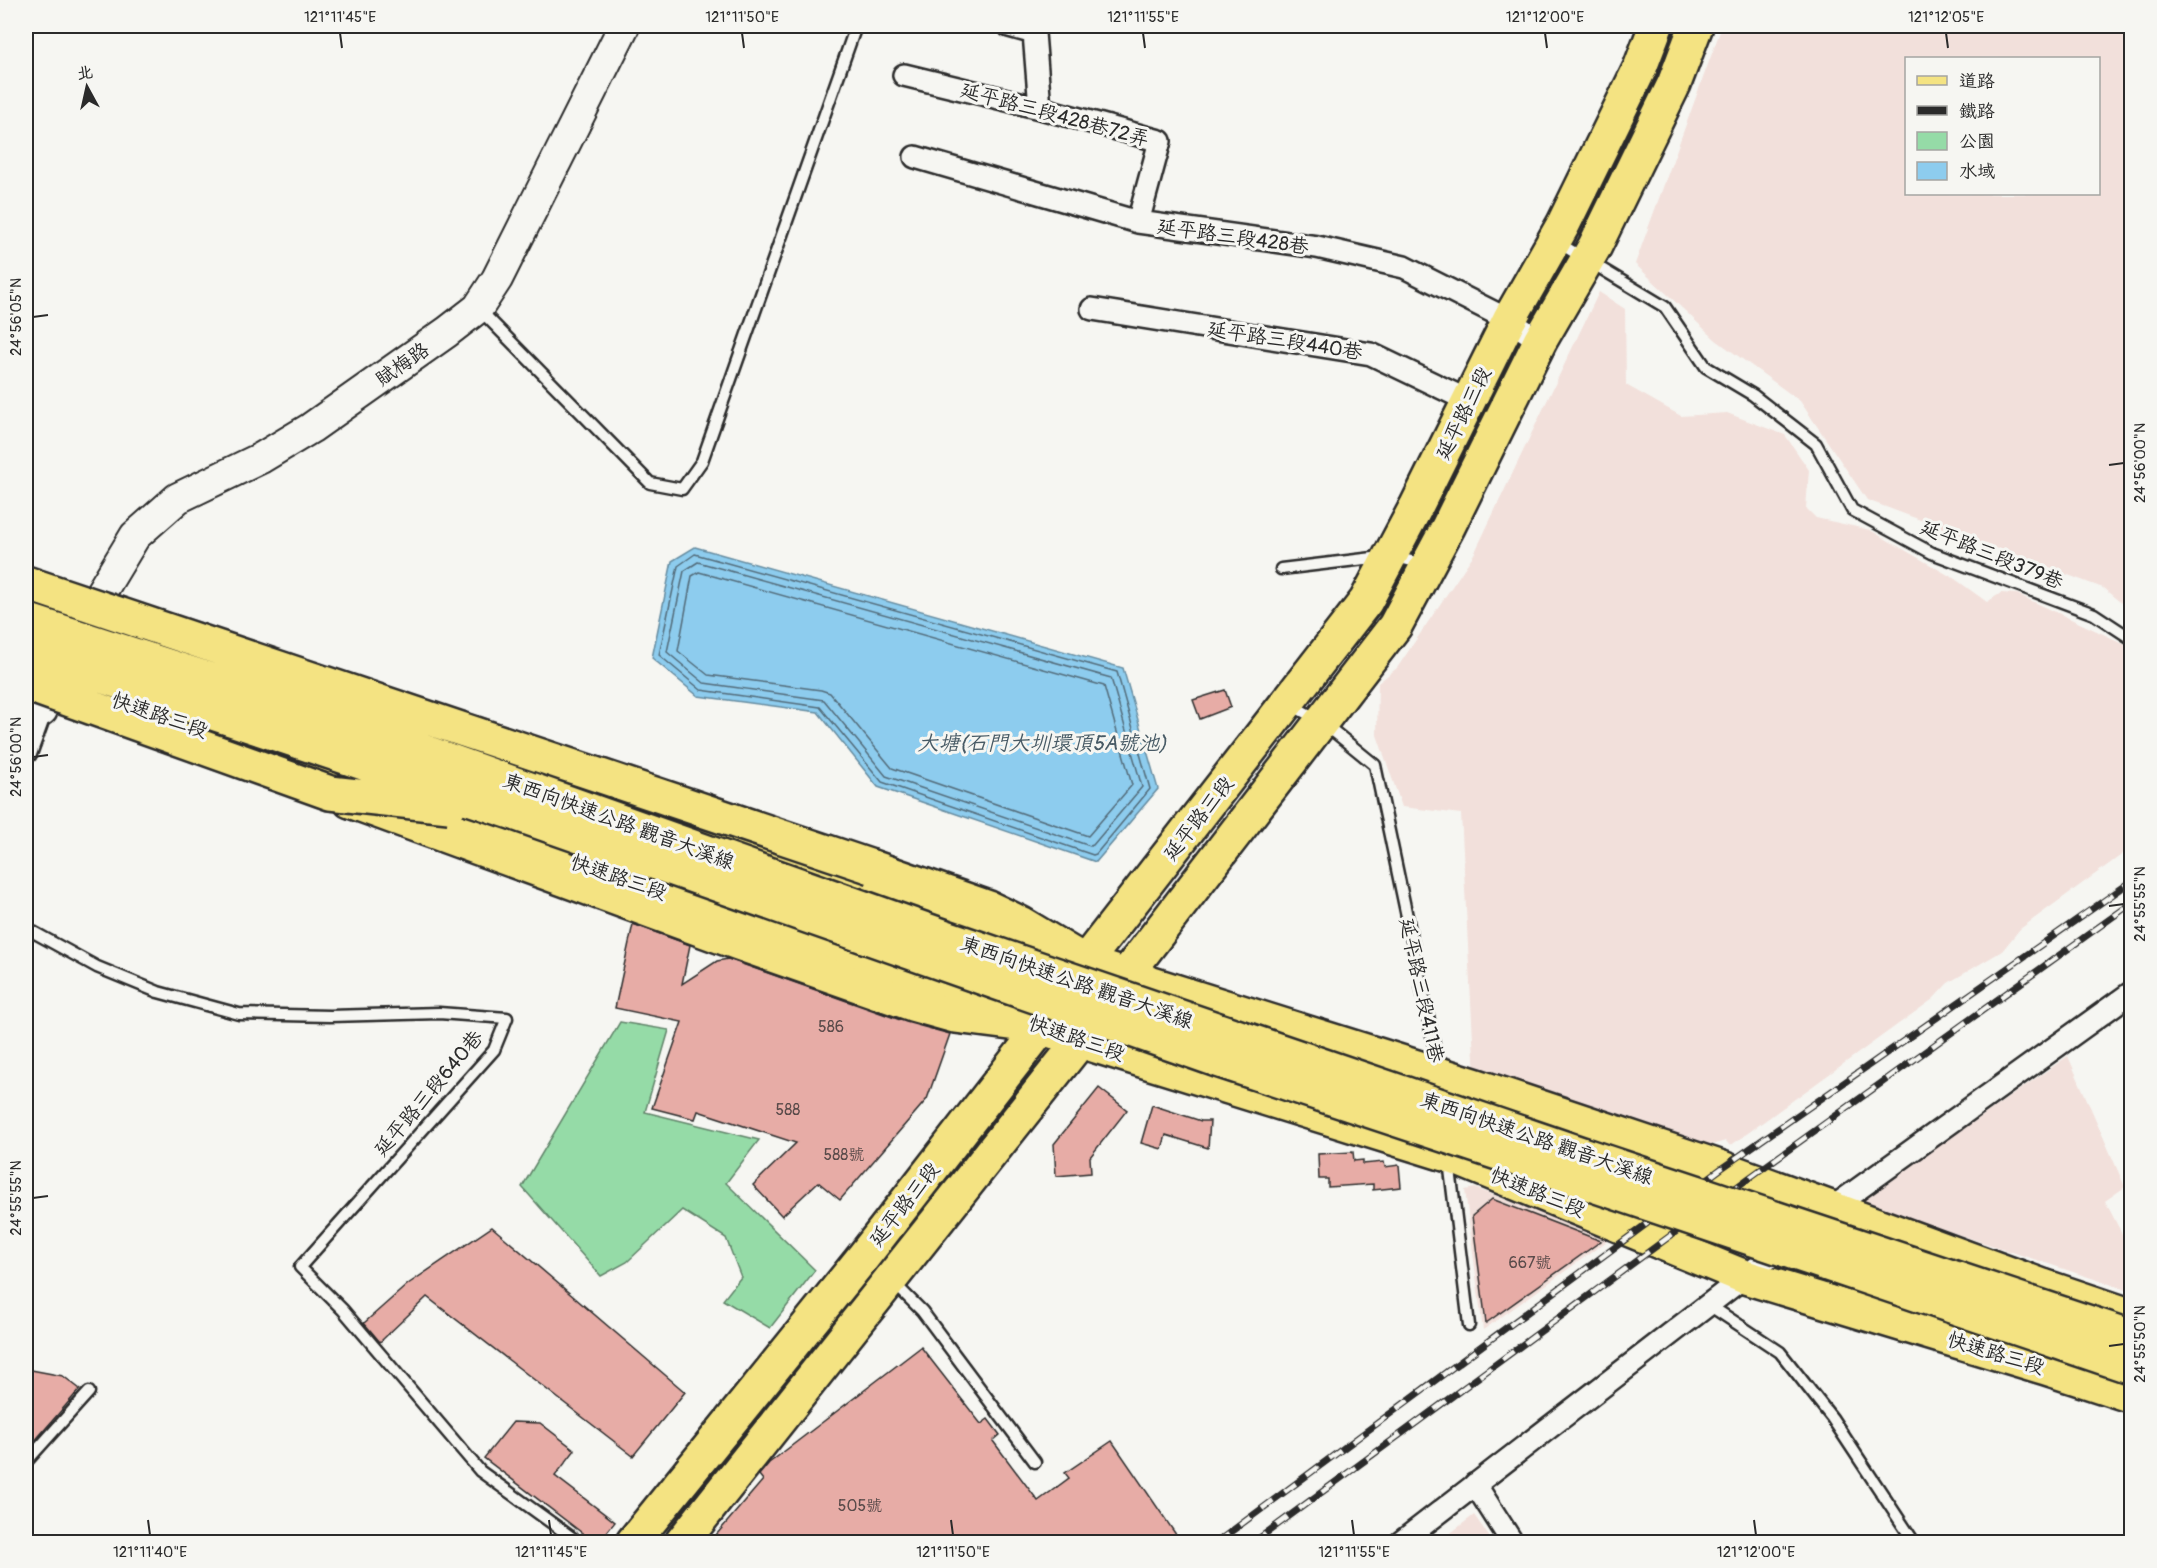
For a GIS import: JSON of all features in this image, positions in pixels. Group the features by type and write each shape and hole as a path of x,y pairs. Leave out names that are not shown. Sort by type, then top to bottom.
{"main road":[{"name":"延平路三段","path":"633,1542 864,1256 1042,1027 1085,962 1366,601 1509,320 1554,240 1640,68 1656,26"},
{"name":"延平路三段","path":"682,1542 1080,1041 1126,975 1395,626 1540,341 1587,259 1674,84 1696,26"},
{"path":"26,583 989,908 1020,923 1085,962"},
{"path":"26,593 92,604 1014,939 1312,1034 1441,1086 1711,1164 2043,1286 2132,1316"},
{"path":"26,593 344,723"},
{"name":"東西向快速公路 觀音大溪線","path":"26,620 344,723 942,936 1579,1153 2132,1337"},
{"name":"東西向快速公路 觀音大溪線","path":"26,651 510,812 1220,1061 1566,1175 2132,1367"},
{"path":"34,689 330,793 912,1004 956,1016 1042,1027"},
{"name":"快速路三段","path":"34,689 1080,1041 1448,1155 1745,1277 2132,1396"},
{"path":"330,793 510,812"},
{"path":"864,1256 890,1280"},
{"path":"676,1487 706,1512"}],"street":[{"name":"賦梅路","path":"92,604 135,536 178,498 261,458 311,428 447,332 477,308 497,279 624,26"},
{"path":"1009,26 1034,33 1040,108"},
{"name":"延平路三段428巷72弄","path":"904,75 1040,108 1160,141 1138,222"},
{"name":"延平路三段428巷","path":"915,157 1138,222 1317,248 1404,267 1509,320 1540,341"},
{"name":"延平路三段440巷","path":"1092,309 1371,354 1469,401"},
{"path":"26,568 92,604"},
{"path":"26,752 34,689"},
{"path":"1401,1542 1833,1207 2132,992"},
{"path":"1279,1102 1312,1034"},
{"path":"2043,1286 2081,1379"},
{"path":"1475,1484 1512,1542"}],"lane":[{"path":"477,308 650,483 682,489 702,461 856,26"},
{"name":"延平路三段379巷","path":"1554,240 1665,307 1706,367 1753,395 1816,444 1852,510 1932,553 2094,614 2132,639"},
{"path":"1281,569 1390,555 1428,565"},
{"name":"延平路三段411巷","path":"1287,704 1321,721 1375,765 1441,1086 1469,1325"},
{"name":"延平路三段640巷","path":"26,928 98,967 148,988 239,1014 330,1016 439,1013 507,1018 494,1050 300,1266 343,1310 480,1471 578,1542"},
{"path":"890,1280 922,1311 1035,1462"},
{"path":"1708,1305 1780,1352 1832,1418 1914,1542"},
{"path":"26,1462 89,1392"}],"shaded area":[{"path":"1722,26 2131,26 2131,611 2103,588 1867,500 1800,401 1716,340 1635,264"},
{"path":"1599,292 1625,309 1626,385 1681,416 1727,413 1785,435 1809,470 1806,508 1816,518 1870,530 1955,579 1987,602 2001,593 2017,594 2129,646 2126,661 2129,708 2132,710 2131,848 2020,929 2002,951 1948,983 1933,999 1730,1146 1726,1141 1700,1148 1678,1134 1643,1128 1475,1077 1461,814 1402,807 1377,735 1378,683 1397,668 1474,554"},
{"path":"2068,1056 2125,1187 2105,1201 2131,1251 2131,1291 1859,1202"},
{"path":"1475,1188 1610,1239 1483,1330 1465,1190"},
{"path":"1474,1515 1493,1542 1439,1542"}],"green space":[{"path":"620,1022 669,1030 645,1112 759,1140 726,1183 815,1270 770,1328 723,1300 741,1277 726,1238 682,1210 627,1262 601,1276 522,1187"}],"water":[{"name":"大塘(石門大圳環頂5A號池)","path":"695,547 1123,668 1158,789 1096,862 878,787 818,712 698,696 652,658 672,561"}],"building":[{"path":"1225,690 1231,707 1200,719 1193,700"},
{"path":"633,924 690,945 682,984 717,961 728,959 906,1022 950,1034 927,1099 840,1200 818,1182 782,1216 753,1185 796,1143 698,1111 695,1119 652,1108 682,1022 615,1008"},
{"path":"1099,1088 1127,1110 1090,1157 1091,1173 1056,1176 1054,1144"},
{"path":"1152,1105 1201,1121 1210,1121 1208,1148 1166,1135 1162,1149 1141,1143"},
{"path":"1353,1152 1354,1161 1363,1160 1363,1164 1384,1162 1385,1167 1399,1165 1401,1187 1373,1190 1373,1184 1328,1187 1328,1179 1319,1179 1318,1154"},
{"path":"1492,1199 1601,1241 1486,1323 1472,1216"},
{"path":"492,1227 685,1392 633,1456 427,1297 380,1342 364,1323 408,1284"},
{"path":"921,1347 981,1424 988,1419 1000,1435 993,1441 1038,1501 1069,1478 1065,1473 1112,1441 1181,1542 710,1542 763,1480 759,1475 769,1463"},
{"path":"26,1369 63,1376 80,1389 26,1451"},
{"path":"513,1422 540,1423 575,1450 555,1476 615,1522 599,1542 594,1542 484,1458"}],"railway":[{"path":"1217,1542 1722,1168 2132,881"},
{"path":"1254,1542 1749,1178 2132,903"}]}
